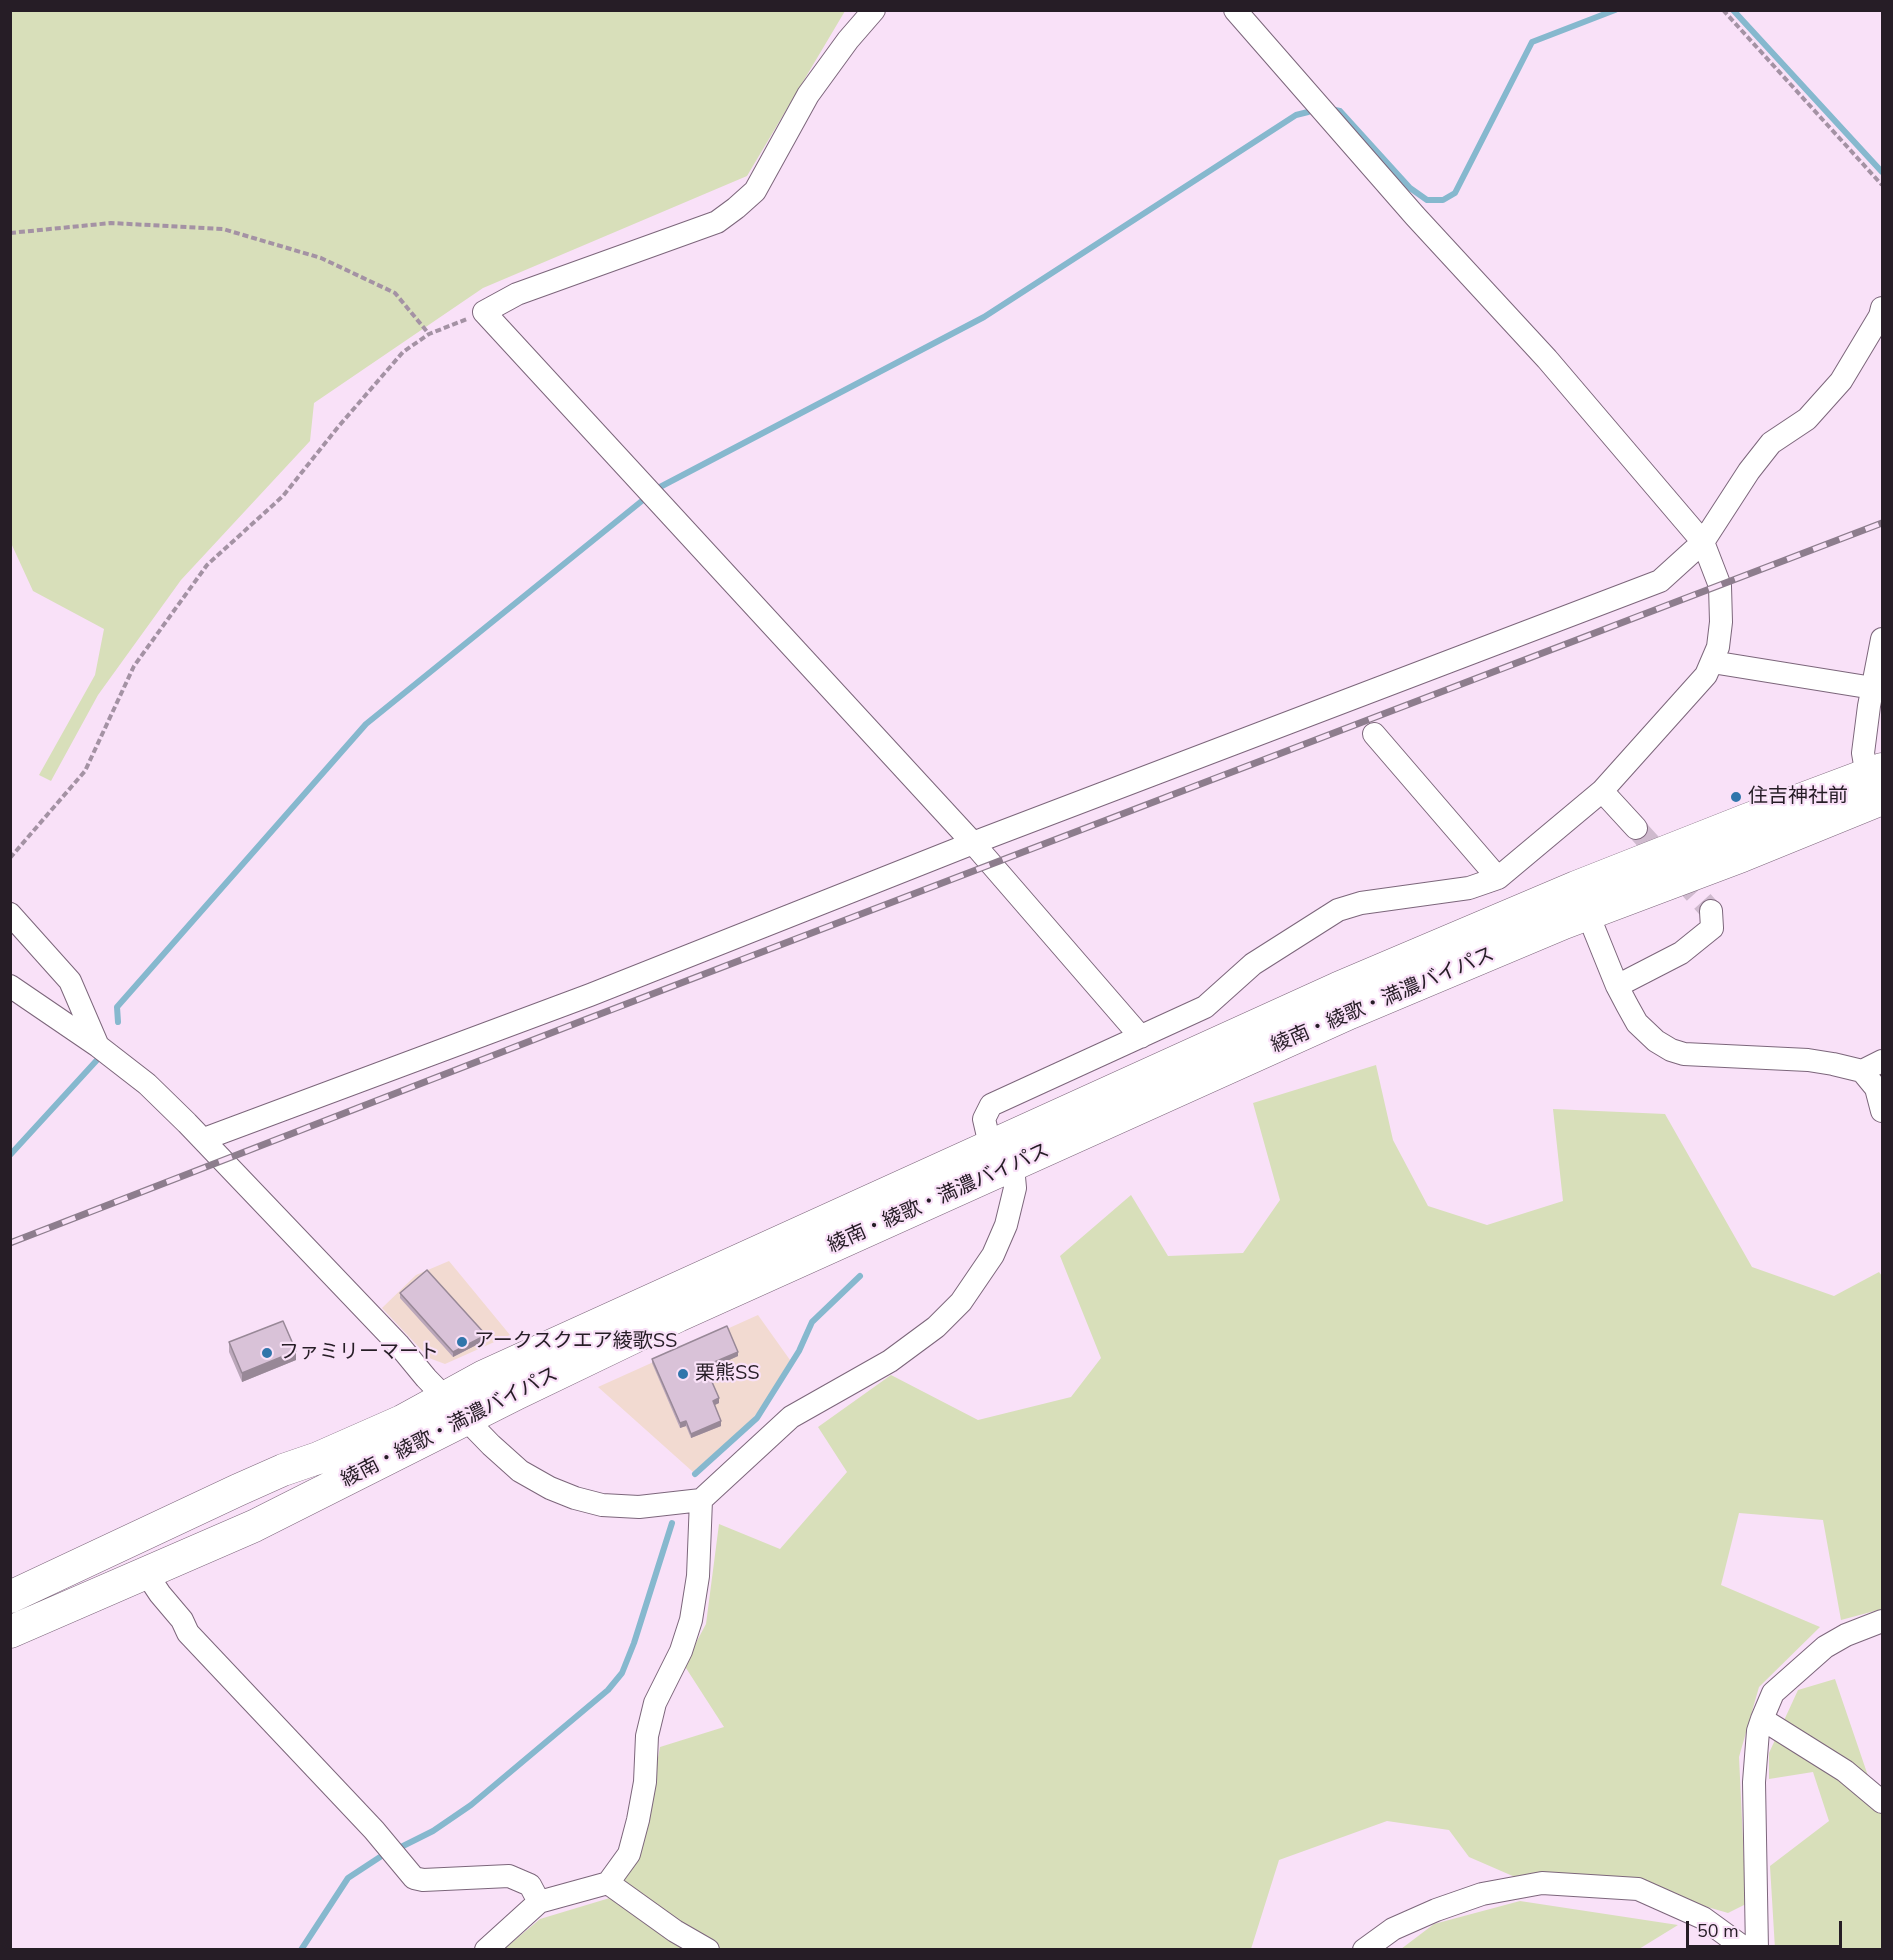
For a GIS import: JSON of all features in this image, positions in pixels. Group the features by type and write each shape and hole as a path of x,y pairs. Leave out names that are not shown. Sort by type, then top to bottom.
{"highway":[{"name":"綾南・綾歌・満濃バイパス","path":"10,1632 254,1526 455,1408 678,1316 1350,1013 1746,820 1877,781"},
{"name":"綾南・綾歌・満濃バイパス","path":"10,1597 283,1470 318,1458 402,1420 455,1408 495,1371 1338,988 1582,900"}],"street":[{"path":"874,10 848,40 808,95 755,191 736,208 717,222 517,294 484,312 973,843 1141,1036"},
{"path":"990,1145 984,1119 991,1105 1204,1008 1253,964 1338,910 1361,903 1469,888 1498,878 1602,791 1706,675 1718,647 1719,586 1703,542 1547,359 1415,216 1235,10"},
{"path":"204,1139 590,994 973,843 1660,581 1703,542 1749,471 1771,443 1807,418 1841,381 1880,316 1882,308"},
{"path":"1877,781 1862,756 1882,639"},
{"path":"1712,662 1873,688"},
{"path":"1374,734 1498,878"},
{"path":"1602,791 1636,828"},
{"path":"1582,900 1617,986 1637,1023 1646,1033 1671,1050 1699,1056 1808,1060 1862,1071 1875,1088 1882,1111"},
{"path":"1617,986 1681,953 1712,928 1711,911"},
{"path":"10,914 70,981 98,1046"},
{"path":"10,986 98,1046 147,1084 204,1139 398,1344 426,1378 520,1471 550,1488 602,1505 639,1507 701,1500 791,1417 890,1361 936,1327 961,1302 993,1255 1006,1225 1016,1188 1012,1166"},
{"path":"1862,1071 1882,1061"},
{"path":"486,1950 539,1902 608,1884 629,1854 645,1782 647,1736 655,1702 681,1651 691,1620 698,1575 701,1500"},
{"path":"146,1573 182,1620 188,1633 374,1830 414,1878 423,1880 509,1875 530,1885 539,1902"},
{"path":"1757,1950 1754,1782 1758,1731 1762,1719 1773,1694 1825,1647 1846,1635 1882,1621"},
{"path":"1762,1719 1845,1771 1882,1802"},
{"path":"1364,1950 1393,1929 1436,1910 1482,1894 1542,1882 1638,1889 1704,1918 1747,1950"},
{"path":"608,1884 708,1950"}],"path":[{"path":"1724,10 1882,185"},
{"path":"10,233 111,223 223,229 321,258 395,293 429,334"},
{"path":"10,858 85,771 134,666 207,565 283,495 403,352 429,334 484,312"}],"shaded area":[{"path":"449,1261 510,1335 445,1364 429,1358 382,1308 416,1275"},
{"path":"758,1315 790,1360 761,1409 740,1432 693,1472 598,1387"}],"green space":[{"path":"10,11 845,11 747,176 483,288 314,403 310,441 181,580 98,695 51,781 39,775 95,675 104,629 33,591 11,543"},
{"path":"1376,1065 1393,1140 1428,1206 1487,1225 1563,1201 1553,1109 1665,1114 1752,1267 1834,1296 1879,1272 1882,1276 1882,1609 1841,1620 1823,1520 1739,1513 1721,1585 1820,1627 1759,1687 1739,1757 1746,1904 1728,1913 1605,1877 1515,1877 1469,1857 1449,1830 1387,1821 1279,1860 1251,1949 503,1950 540,1919 613,1897 645,1827 660,1747 724,1727 684,1665 706,1624 719,1524 780,1549 847,1472 818,1427 891,1375 978,1420 1071,1397 1101,1358 1060,1256 1131,1195 1168,1256 1243,1253 1280,1200 1253,1103"},
{"path":"1835,1679 1882,1817 1882,1949 1775,1949 1770,1866 1829,1821 1813,1772 1769,1779 1769,1753 1798,1690"},
{"path":"1520,1901 1678,1925 1639,1949 1401,1949 1434,1924"}],"building":[{"path":"427,1270 486,1335 453,1352 400,1293"},
{"path":"283,1321 296,1351 242,1373 229,1342"},
{"path":"727,1326 738,1352 705,1366 719,1398 713,1401 721,1421 691,1434 686,1421 680,1423 652,1359"}],"waterway":[{"path":"1335,110 1340,111 1410,188 1427,200 1443,200 1455,193 1532,42 1615,10"},
{"path":"1733,10 1882,172"},
{"path":"660,487 984,317 1296,115 1308,112"},
{"path":"118,1022 117,1007 366,724 643,500"},
{"path":"10,1155 97,1060"},
{"path":"695,1474 757,1418 799,1351 812,1322 860,1276"},
{"path":"401,1847 433,1831 471,1805 608,1690 622,1673 634,1643 672,1523"},
{"path":"301,1950 348,1878 380,1857"}],"tunnel":[{"path":"1636,828 1711,911"}],"railway":[{"path":"10,1243 587,1019 1882,523"}],"place":[{"name":"住吉神社前","path":"1736,797"},
{"name":"アークスクエア綾歌SS","path":"462,1342"},
{"name":"ファミリーマート","path":"267,1353"},
{"name":"栗熊SS","path":"683,1374"}]}
